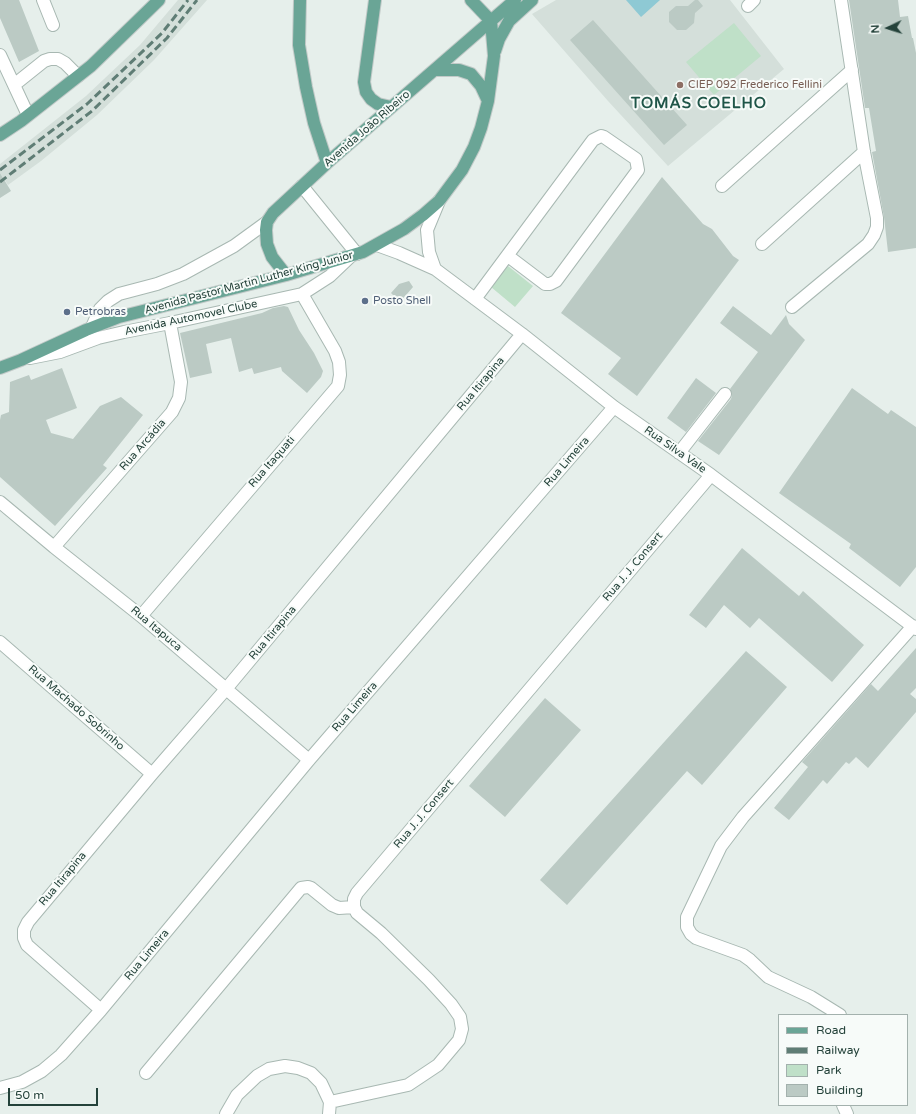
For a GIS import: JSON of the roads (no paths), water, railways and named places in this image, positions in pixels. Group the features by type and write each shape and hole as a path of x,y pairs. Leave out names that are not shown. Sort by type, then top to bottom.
{"main road":[{"path":"0,135 91,66 159,0"},
{"path":"300,0 299,45 314,123 327,163"},
{"path":"375,0 364,82 366,92 370,99 378,104 391,107"},
{"path":"471,0 491,21"},
{"name":"Avenida João Ribeiro","path":"267,222 273,213 327,163 515,0"},
{"path":"494,56 498,39 509,21 532,0"},
{"name":"Avenida Pastor Martin Luther King Junior","path":"0,368 21,360 92,327 119,317 286,275 354,255 377,245 404,229 439,200 462,170 474,147 488,101 494,56 491,21"},
{"path":"436,70 459,70 471,74 481,86 488,101"},
{"path":"267,222 267,244 272,257 286,275"}],"street":[{"path":"43,0 53,25"},
{"path":"792,307 868,244 877,227 877,218 864,152 841,0"},
{"path":"0,55 28,115"},
{"path":"14,85 50,59 58,59 66,63 78,76"},
{"path":"722,186 852,70"},
{"path":"475,300 596,137 604,137 636,159 638,170 556,281 550,284 545,284 508,256"},
{"path":"762,244 864,152"},
{"path":"302,186 354,255"},
{"path":"436,269 429,252 427,230 439,200"},
{"path":"92,327 100,309 108,301 119,294 158,284 183,274 234,246 267,222"},
{"name":"Rua Silva Vale","path":"377,245 436,269 475,300 522,334 614,407 711,475 914,628"},
{"name":"Avenida Automovel Clube","path":"21,360 60,352 104,337 302,294 330,276 354,255"},
{"name":"Rua Itaquati","path":"141,616 338,386 340,375 339,362 335,351 302,294"},
{"name":"Rua Arcádia","path":"54,547 172,412 179,398 181,382 170,323"},
{"name":"Rua Itirapina","path":"101,1010 27,945 24,938 24,930 32,916 226,689 522,334"},
{"path":"679,453 725,394"},
{"name":"Rua Limeira","path":"0,1088 22,1082 42,1071 62,1055 309,760 614,407"},
{"name":"Rua J. J. Consert","path":"354,907 354,899 357,893 711,475"},
{"name":"Rua Itapuca","path":"0,502 141,616 309,760"},
{"path":"838,1014 811,997 768,977 743,955 696,938 691,934 687,927 687,917 722,846 743,817 914,628"},
{"name":"Rua Machado Sobrinho","path":"0,642 152,774"},
{"path":"146,1073 301,888 311,888 332,905 339,908 354,907 357,913 381,933 429,980 447,999 460,1017 462,1029 459,1040 438,1065 408,1085 330,1108 321,1083 311,1073 298,1068 285,1066 269,1069 257,1076 237,1095 226,1114"}],"water":[{"path":"626,0 660,0 641,17"}],"railway":[{"path":"0,170 87,104 162,33 188,0"},
{"path":"0,182 92,111 167,38 197,0"}],"place":[{"name":"CIEP 092 Frederico Fellini","path":"680,85"},
{"name":"Posto Shell","path":"365,301"},
{"name":"Petrobras","path":"67,312"}],"district":[{"name":"TOMÁS COELHO","path":"699,104"}]}
